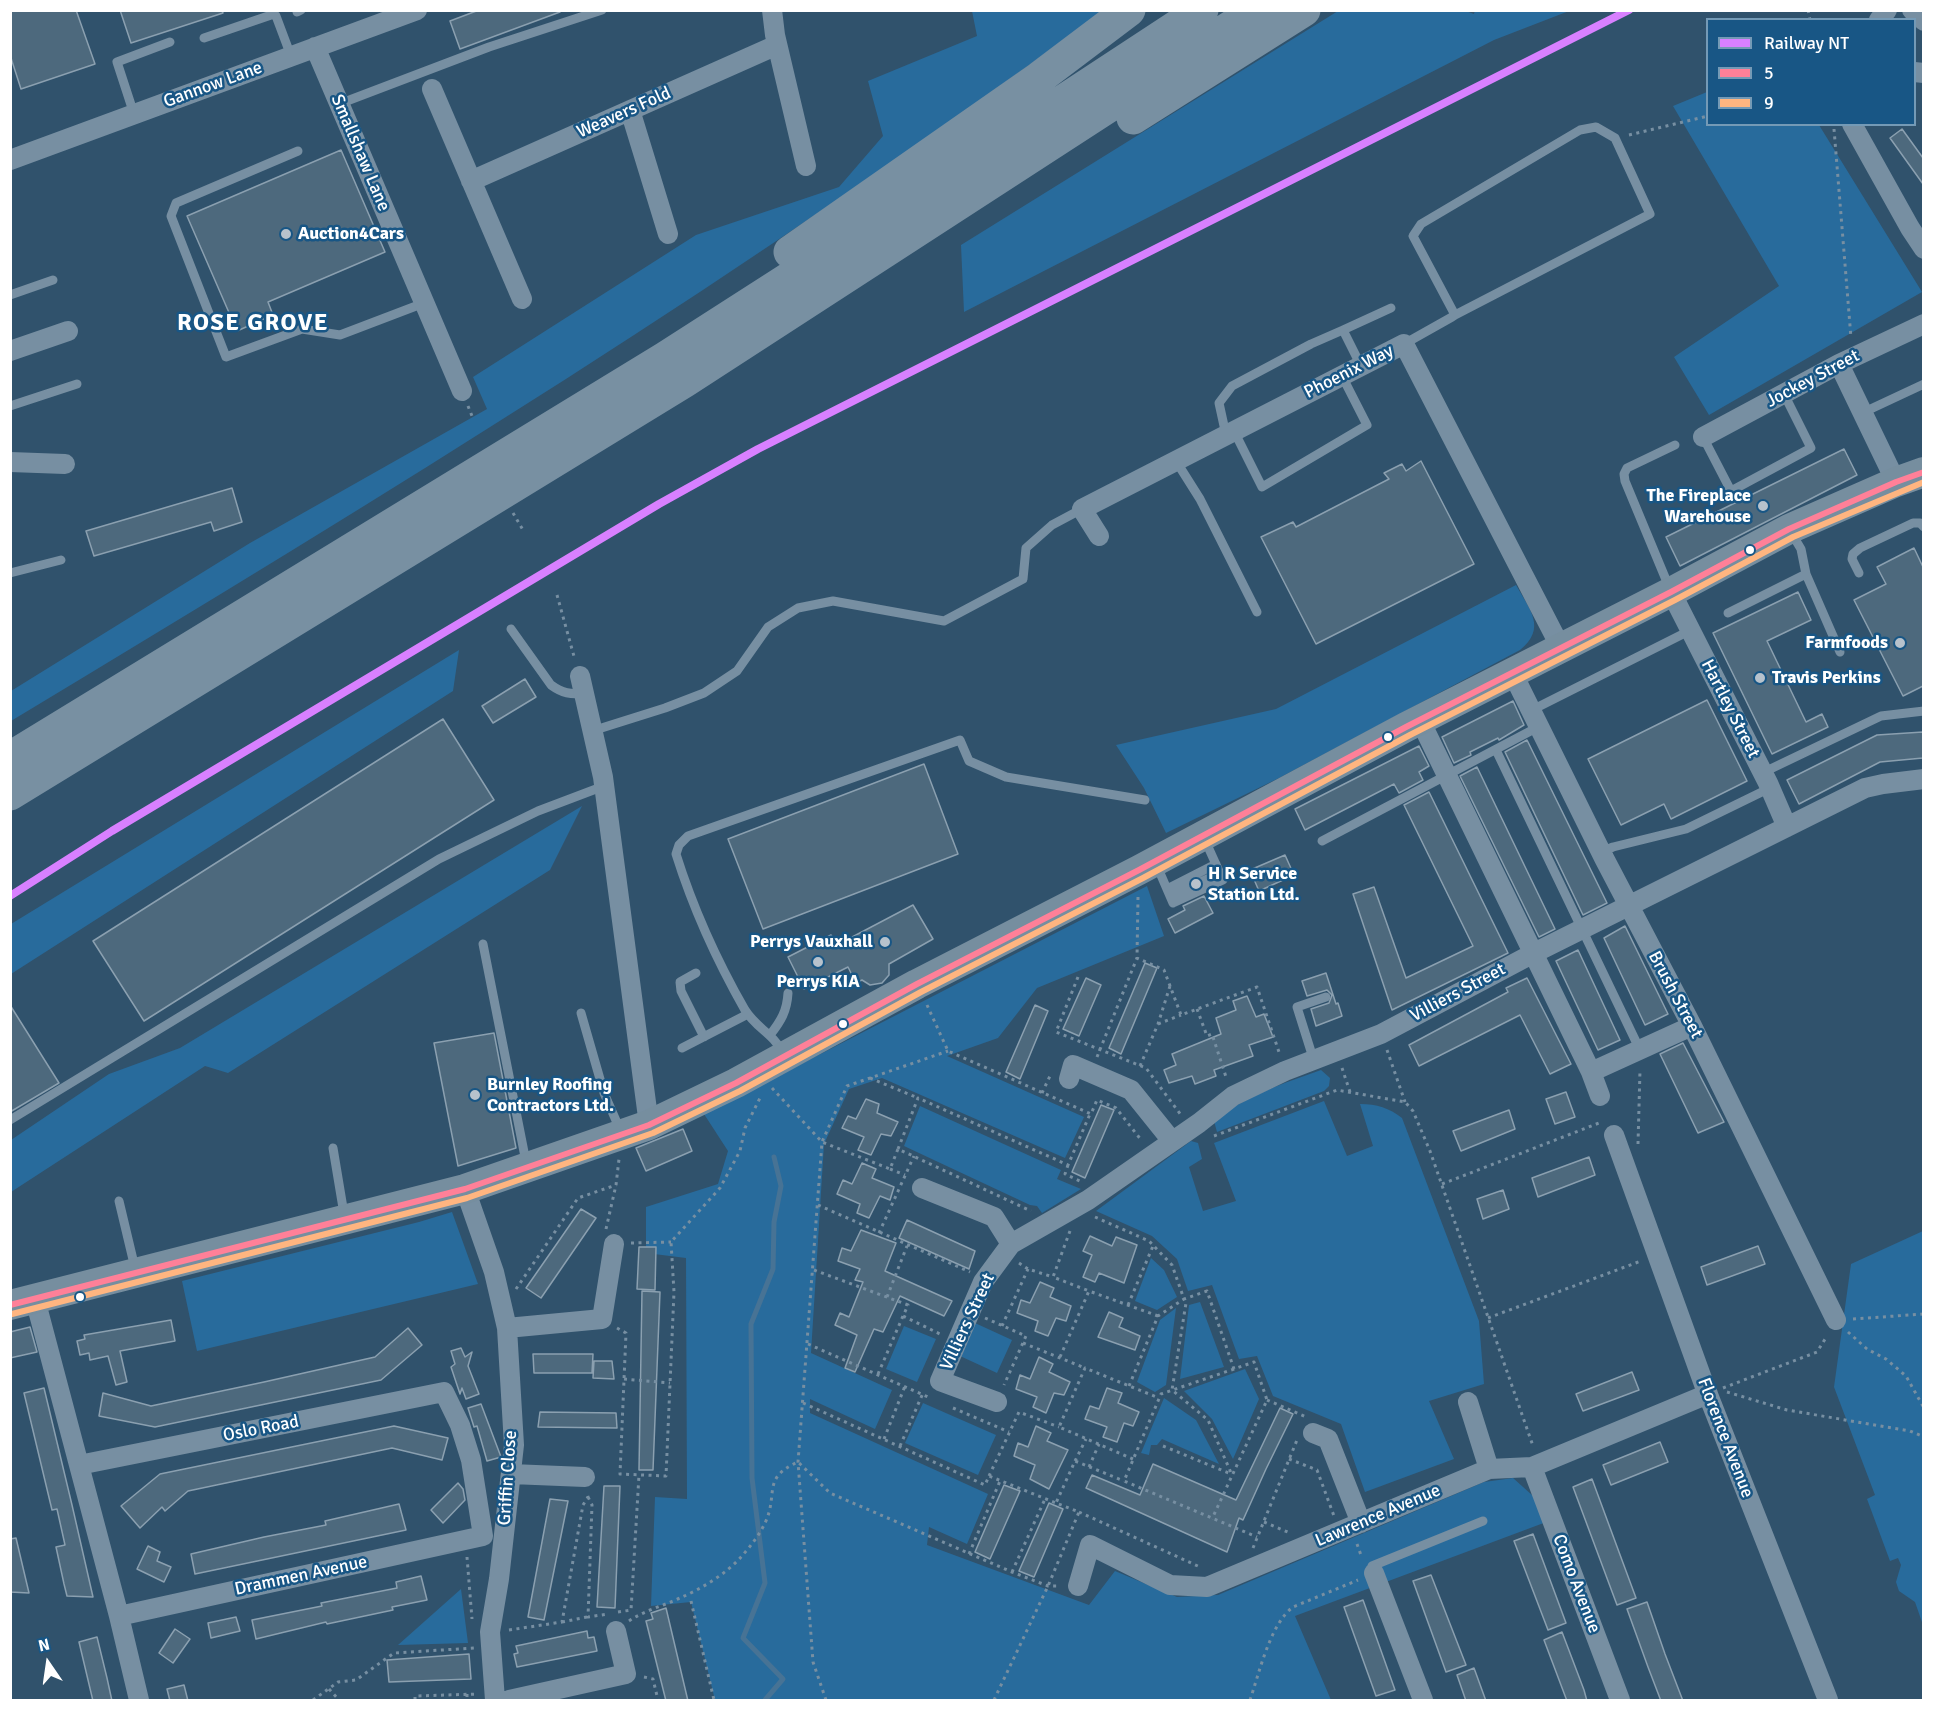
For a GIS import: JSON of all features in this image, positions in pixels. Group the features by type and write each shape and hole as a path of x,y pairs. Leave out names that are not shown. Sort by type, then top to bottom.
{"highway":[{"path":"10,741 448,472 695,316 1030,85 1129,10"},
{"path":"10,758 664,358 1202,10"},
{"path":"10,794 685,381 1257,10"},
{"path":"388,564 541,486 669,409 1304,10"}],"main road":[{"path":"23,1302 465,1189 635,1129 762,1077 778,1046 917,984 1155,861 1419,720 1671,592 1789,529 1910,477"}],"street":[{"name":"Gannow Lane","path":"10,160 417,10"},
{"path":"772,10 777,45 806,166"},
{"path":"1912,10 1923,21"},
{"name":"Weavers Fold","path":"471,181 777,45"},
{"name":"Smallshaw Lane","path":"315,47 462,391"},
{"path":"432,89 522,299"},
{"path":"630,110 668,234"},
{"path":"1853,126 1921,242"},
{"name":"Jockey Street","path":"1704,437 1845,361 1923,324"},
{"path":"10,351 68,331"},
{"name":"Phoenix Way","path":"1082,509 1404,344 1561,648"},
{"path":"1845,361 1862,413 1910,477"},
{"path":"10,462 65,464"},
{"path":"1082,509 1099,536"},
{"name":"Hartley Street","path":"1671,592 1766,780 1787,827"},
{"name":"Brush Street","path":"1512,672 1628,906 1692,1026 1836,1320"},
{"path":"582,685 604,786 635,1129"},
{"path":"1419,720 1534,953 1591,1072 1600,1096"},
{"name":"Villiers Street","path":"997,1402 936,1390 985,1279 1008,1249 1081,1211 1101,1191 1195,1126 1233,1096 1285,1071 1382,1034 1534,953 1865,788 1923,780"},
{"path":"1591,1072 1692,1026"},
{"path":"1069,1079 1074,1065 1131,1090 1172,1141"},
{"name":"Florence Avenue","path":"1611,1127 1708,1394 1828,1701"},
{"path":"922,1188 994,1217 1008,1249"},
{"name":"Griffin Close","path":"465,1189 515,1328 514,1444 499,1579 499,1698"},
{"path":"515,1328 602,1319 610,1236"},
{"path":"23,1302 79,1465 139,1701"},
{"name":"Oslo Road","path":"79,1465 444,1392 460,1425 471,1460 475,1538"},
{"name":"Lawrence Avenue","path":"1078,1586 1090,1545 1170,1585 1207,1587 1489,1469 1536,1466 1708,1394"},
{"path":"1467,1402 1489,1469"},
{"path":"1304,1432 1328,1439 1351,1527"},
{"name":"Como Avenue","path":"1536,1466 1620,1701"},
{"path":"511,1474 585,1477"},
{"name":"Drammen Avenue","path":"119,1616 475,1538"},
{"path":"1371,1574 1424,1701"},
{"path":"499,1698 626,1674 616,1631"}],"lane":[{"path":"339,104 489,47 602,10"},
{"path":"204,38 273,14 276,15 291,56"},
{"path":"134,114 117,62 170,42"},
{"path":"1404,344 1455,315 1650,214 1615,138 1596,127 1580,130 1421,224 1413,236 1455,315"},
{"path":"298,151 176,203 171,216 226,357 302,329 340,334 424,303"},
{"path":"10,295 53,280"},
{"path":"1342,376 1367,425 1262,487 1230,433 1219,403 1232,386 1311,344 1391,308"},
{"path":"1343,330 1361,366"},
{"path":"10,406 77,384"},
{"path":"1862,413 1923,384"},
{"path":"1704,437 1731,491 1811,448 1784,394"},
{"path":"1671,592 1624,474 1627,468 1675,445"},
{"path":"1176,461 1200,499 1257,612"},
{"path":"592,731 704,693 737,671 768,627 798,608 833,601 944,621 1023,579 1026,548 1052,525 1082,509"},
{"path":"1859,573 1852,559 1860,548 1913,523 1920,523 1923,527"},
{"path":"1789,529 1800,549 1806,574 1840,652"},
{"path":"10,573 61,560"},
{"path":"1728,613 1806,574"},
{"path":"512,629 551,686 560,692 573,694 582,685"},
{"path":"1322,841 1496,750 1536,718 1689,631"},
{"path":"1601,852 1686,829 1766,780 1881,716 1923,711"},
{"path":"778,1046 748,1014 703,927 676,854 679,845 688,836 960,740 969,761 1006,777 1145,800"},
{"path":"1496,750 1640,1050"},
{"path":"10,1120 440,859 538,811 604,786"},
{"path":"1155,861 1173,903 1223,880 1202,836"},
{"path":"1168,892 1218,869"},
{"path":"483,944 527,1167"},
{"path":"696,973 680,982 681,991 704,1036"},
{"path":"778,1046 788,993"},
{"path":"1314,1061 1297,1007 1326,997"},
{"path":"581,1013 604,1093 635,1129"},
{"path":"682,1048 748,1014"},
{"path":"333,1148 345,1220"},
{"path":"119,1201 137,1273"},
{"path":"1371,1574 1372,1566 1483,1521"}],"path":[{"path":"1615,138 1706,116"},
{"path":"1833,126 1845,361"},
{"path":"512,512 523,530"},
{"path":"556,595 582,685"},
{"path":"1091,1073 1137,958 1138,893"},
{"path":"1137,958 1164,969 1181,1015"},
{"path":"1078,977 1056,1032 1146,1068 1195,1126 1214,1137 1337,1090 1405,1102"},
{"path":"917,984 948,1051 1091,1114"},
{"path":"1140,1066 1158,1024 1170,986"},
{"path":"1158,1024 1257,987 1285,1071"},
{"path":"1197,1009 1207,1036 1212,1034 1233,1096"},
{"path":"1382,1034 1405,1102 1413,1111 1442,1184 1536,1466"},
{"path":"1637,1151 1640,1050"},
{"path":"826,1701 813,1662 798,1462 822,1142 847,1086 948,1051"},
{"path":"1337,1053 1350,1092"},
{"path":"602,1319 626,1333 620,1474 666,1476 674,1292 671,1242 720,1188 740,1151 762,1077 822,1142 890,1169 918,1098"},
{"path":"869,1078 1068,1165"},
{"path":"1101,1191 1065,1174 1097,1100 1116,1108 1152,1155"},
{"path":"1442,1184 1611,1127"},
{"path":"635,1129 616,1185 610,1236 671,1242"},
{"path":"898,1149 1033,1212"},
{"path":"879,1233 914,1156"},
{"path":"515,1328 516,1289 578,1198 616,1185"},
{"path":"818,1205 985,1279"},
{"path":"1053,1277 1073,1223 1081,1211 1149,1241 1172,1265 1186,1303 1172,1390"},
{"path":"886,1297 908,1245"},
{"path":"1128,1305 1153,1245"},
{"path":"1008,1249 1028,1269 1158,1316"},
{"path":"1488,1317 1657,1254"},
{"path":"1002,1326 1028,1269"},
{"path":"814,1270 908,1305 878,1374"},
{"path":"1060,1358 1089,1291"},
{"path":"1129,1386 1158,1316 1184,1299 1207,1291 1234,1369"},
{"path":"970,1312 1026,1336 997,1402"},
{"path":"1836,1320 1923,1314"},
{"path":"903,1316 957,1343"},
{"path":"1836,1320 1867,1349 1886,1359 1906,1376 1923,1408"},
{"path":"1836,1320 1817,1352 1720,1389 1787,1410 1910,1431 1923,1437"},
{"path":"1023,1343 1159,1398"},
{"path":"808,1344 922,1394 936,1390"},
{"path":"1124,1481 1161,1394 1254,1362 1267,1400 1212,1519"},
{"path":"1059,1427 1085,1368"},
{"path":"624,1379 670,1383"},
{"path":"884,1439 905,1386"},
{"path":"922,1394 936,1390"},
{"path":"1172,1390 1208,1420 1233,1475"},
{"path":"900,1446 922,1394"},
{"path":"1253,1569 1249,1557 1289,1459 1304,1432 1306,1416 1267,1400"},
{"path":"803,1403 985,1485 1018,1412 1133,1459"},
{"path":"944,1403 1009,1432"},
{"path":"1056,1503 1086,1439"},
{"path":"1089,1467 1099,1444"},
{"path":"1164,1446 1233,1475"},
{"path":"1250,1701 1283,1614 1293,1607 1371,1574 1351,1527 1317,1470 1289,1459"},
{"path":"1074,1461 1257,1537"},
{"path":"798,1462 830,1493 1048,1586 1078,1586"},
{"path":"616,1631 639,1614 682,1598 717,1577 740,1558 766,1522 774,1479 786,1468 798,1462"},
{"path":"475,1538 473,1631 499,1631 631,1610 639,1475"},
{"path":"989,1476 1079,1512 1228,1579"},
{"path":"585,1477 588,1497 592,1505 588,1617"},
{"path":"969,1554 1000,1481"},
{"path":"562,1622 583,1505 588,1497"},
{"path":"1012,1572 1046,1499"},
{"path":"994,1701 1048,1586 1079,1512"},
{"path":"691,1601 714,1701"},
{"path":"313,1701 338,1682 356,1680 394,1653 474,1648"},
{"path":"626,1674 653,1679 658,1701"},
{"path":"329,1689 339,1701"},
{"path":"467,1694 467,1701"},
{"path":"415,1701 415,1696 467,1694 499,1698"}],"shaded area":[{"path":"1463,10 1474,14 1475,10 1569,11 1494,40 964,312 961,245 1338,11"},
{"path":"972,11 1103,11 971,107 837,200 566,379 289,552 11,721 11,691 250,543 487,409 473,377 696,235 839,187 883,136 868,81 977,36"},
{"path":"1706,92 1706,126 1820,126 1922,292 1709,415 1674,357 1779,286 1673,106"},
{"path":"1516,585 1531,611 1534,626 1533,634 1520,650 1279,778 1166,833 1144,788 1116,745 1276,709"},
{"path":"459,650 453,691 11,974 11,924"},
{"path":"582,806 550,870 228,1073 205,1066 11,1192 11,1140 109,1074 180,1048"},
{"path":"1147,886 1164,936 1037,988 998,1038 947,1056 1084,1117 1065,1158 882,1078 849,1089 824,1144 811,1353 892,1390 875,1429 810,1399 810,1413 988,1494 967,1544 929,1527 927,1545 1089,1605 1115,1571 1177,1597 1218,1595 1484,1482 1513,1478 1542,1504 1549,1521 1295,1616 1331,1700 715,1700 691,1602 651,1606 655,1497 687,1499 686,1258 646,1253 646,1207 718,1184 728,1151 704,1114"},
{"path":"1321,1070 1330,1078 1329,1086 1324,1091 1217,1132 1214,1121 1239,1104 1265,1091"},
{"path":"1324,1101 1347,1156 1373,1146 1360,1104 1382,1107 1402,1118 1479,1321 1484,1384 1429,1401 1454,1459 1365,1492 1341,1424 1273,1396 1257,1356 1239,1359 1212,1285 1188,1291 1177,1259 1152,1236 1096,1211 1191,1141 1198,1143 1202,1159 1189,1167 1203,1211 1236,1201 1214,1143"},
{"path":"920,1106 1061,1170 1057,1179 1081,1189 1042,1213 1037,1206 1030,1205 904,1146"},
{"path":"452,1212 478,1284 197,1351 182,1281"},
{"path":"1923,1231 1923,1625 1915,1602 1899,1591 1896,1582 1901,1565 1898,1558 1890,1561 1867,1499 1875,1495 1834,1387 1851,1264"},
{"path":"1151,1258 1164,1270 1177,1297 1157,1310 1135,1301"},
{"path":"1200,1302 1224,1367 1180,1379 1189,1305"},
{"path":"1176,1308 1166,1385 1155,1392 1137,1382 1160,1320"},
{"path":"975,1323 1012,1340 997,1373 960,1356"},
{"path":"904,1326 936,1339 917,1382 886,1369"},
{"path":"1245,1369 1259,1399 1233,1459 1212,1419 1184,1391"},
{"path":"1164,1398 1196,1420 1219,1464 1162,1439 1157,1445 1151,1445 1149,1455 1141,1453"},
{"path":"923,1403 996,1435 978,1475 905,1443"},
{"path":"461,1589 468,1643 398,1645"}],"building":[{"path":"10,10 76,10 95,64 21,89 10,55"},
{"path":"120,10 222,10 223,13 131,43"},
{"path":"479,10 560,10 560,12 460,49 450,21"},
{"path":"1902,129 1923,158 1923,184 1890,138"},
{"name":"Auction4Cars","path":"341,150 385,252 268,302 273,315 237,331 187,216"},
{"name":"The Fireplace Warehouse","path":"1844,449 1857,475 1680,566 1666,537"},
{"path":"1421,461 1474,564 1316,644 1261,537 1293,522 1296,527 1389,479 1384,473 1402,464 1406,471"},
{"path":"232,488 242,522 214,531 211,522 94,556 86,531"},
{"name":"Farmfoods","path":"1914,548 1923,567 1923,686 1903,696 1854,600 1886,584 1877,567"},
{"name":"Travis Perkins","path":"1798,592 1811,620 1767,641 1806,722 1822,714 1828,727 1772,754 1713,633"},
{"path":"525,679 536,697 493,723 482,706"},
{"path":"1707,700 1747,781 1671,819 1664,804 1621,825 1588,759"},
{"path":"1513,701 1524,725 1499,740 1498,738 1470,752 1471,755 1454,763 1442,737"},
{"path":"443,719 494,800 144,1021 93,941"},
{"path":"1923,732 1923,758 1880,762 1799,804 1787,780 1877,735"},
{"path":"1527,740 1607,903 1583,915 1505,752"},
{"path":"1419,746 1429,766 1419,772 1423,780 1399,793 1394,784 1305,830 1295,809"},
{"path":"924,764 958,854 763,929 728,839"},
{"path":"1477,767 1555,929 1539,937 1460,776"},
{"path":"1429,792 1508,953 1392,1010 1353,894 1374,887 1406,978 1473,946 1404,805"},
{"path":"1285,855 1294,875 1259,891 1250,870"},
{"path":"1204,896 1213,913 1175,933 1168,919 1185,910 1183,906"},
{"name":"Perrys Vauxhall","path":"913,905 933,939 889,964 889,975 882,983 870,985 862,980 856,983 848,967 804,989 788,957 831,935 837,945"},
{"path":"1625,926 1668,1014 1645,1025 1604,938"},
{"path":"1578,950 1620,1040 1598,1050 1556,961"},
{"path":"1145,963 1157,968 1121,1054 1109,1048"},
{"path":"1326,973 1342,1016 1316,1026 1311,1009 1329,1003 1332,995 1327,990 1307,996 1302,981"},
{"path":"1086,978 1101,985 1079,1036 1063,1029"},
{"path":"1527,978 1571,1064 1550,1074 1520,1015 1419,1066 1409,1045 1508,992 1506,988"},
{"path":"1247,996 1256,1017 1264,1014 1273,1037 1249,1045 1253,1056 1214,1070 1216,1076 1195,1084 1192,1076 1169,1083 1164,1070 1176,1065 1172,1054 1221,1034 1216,1018 1236,1010 1233,1001"},
{"path":"10,1005 59,1083 10,1112"},
{"path":"1035,1005 1048,1011 1020,1079 1006,1072"},
{"name":"Burnley Roofing Contractors Ltd.","path":"494,1033 516,1148 458,1166 434,1043"},
{"path":"1683,1043 1724,1122 1698,1133 1660,1054"},
{"path":"1566,1092 1575,1117 1555,1124 1546,1099"},
{"path":"866,1099 879,1104 877,1113 898,1122 891,1136 881,1134 871,1155 858,1150 864,1137 842,1128 848,1116 856,1119"},
{"path":"1101,1105 1114,1110 1085,1178 1072,1172"},
{"path":"1509,1110 1515,1129 1461,1151 1453,1131"},
{"path":"683,1129 692,1151 646,1171 636,1148"},
{"path":"1589,1157 1595,1175 1538,1197 1532,1178"},
{"path":"862,1163 876,1169 872,1178 894,1187 890,1200 880,1196 869,1218 857,1213 860,1204 837,1194 843,1180 852,1184"},
{"path":"1503,1190 1509,1209 1483,1219 1477,1199"},
{"path":"581,1209 596,1218 541,1298 526,1288"},
{"path":"907,1220 975,1251 969,1269 899,1238"},
{"path":"861,1230 896,1243 885,1271 952,1301 944,1316 900,1296 883,1332 874,1329 855,1372 845,1368 857,1335 835,1325 840,1313 849,1317 863,1282 855,1280 860,1269 838,1261 842,1248 851,1251"},
{"path":"1090,1236 1112,1246 1116,1237 1137,1245 1124,1283 1099,1273 1095,1282 1083,1277 1092,1255 1083,1251"},
{"path":"1758,1246 1765,1264 1707,1285 1701,1267"},
{"path":"639,1247 656,1247 655,1290 637,1289"},
{"path":"1040,1282 1054,1288 1050,1297 1071,1306 1066,1321 1056,1318 1048,1336 1035,1331 1038,1321 1017,1313 1021,1300 1030,1303"},
{"path":"642,1291 660,1292 653,1470 639,1470"},
{"path":"1109,1312 1123,1318 1119,1327 1140,1336 1135,1350 1098,1337"},
{"path":"171,1320 175,1341 120,1351 127,1382 116,1385 108,1356 90,1360 89,1353 80,1355 77,1341 85,1339 84,1335"},
{"path":"30,1327 37,1352 10,1358 10,1332"},
{"path":"408,1328 422,1345 381,1380 155,1427 99,1416 103,1393 151,1406 264,1382 375,1357"},
{"path":"461,1348 465,1357 472,1352 468,1366 479,1394 466,1399 462,1388 460,1394 451,1367 455,1364 451,1351"},
{"path":"533,1354 593,1354 592,1373 534,1373"},
{"path":"1039,1357 1053,1364 1049,1372 1070,1382 1064,1395 1054,1393 1046,1413 1033,1407 1037,1397 1016,1389 1020,1375 1030,1379"},
{"path":"594,1361 612,1361 614,1379 593,1378"},
{"path":"1632,1372 1639,1390 1583,1411 1576,1394"},
{"path":"44,1388 93,1597 67,1596 64,1584 56,1547 65,1545 57,1509 52,1510 24,1393"},
{"path":"1107,1388 1122,1393 1118,1403 1139,1412 1133,1426 1124,1423 1117,1442 1103,1437 1107,1427 1085,1419 1090,1406 1099,1409"},
{"path":"481,1404 501,1457 487,1461 477,1426 474,1427 468,1408"},
{"path":"1280,1408 1293,1414 1243,1520 1239,1518 1227,1552 1086,1488 1092,1475 1140,1495 1153,1464 1236,1500"},
{"path":"540,1412 616,1413 617,1428 538,1427"},
{"path":"394,1426 448,1438 442,1460 392,1448 188,1491 165,1511 162,1507 140,1528 121,1506 160,1474"},
{"path":"1036,1426 1051,1433 1047,1441 1068,1450 1049,1489 1030,1479 1035,1465 1014,1456 1018,1443 1028,1447"},
{"path":"1660,1442 1668,1462 1611,1485 1603,1465"},
{"path":"1592,1479 1636,1598 1617,1605 1573,1487"},
{"path":"458,1483 463,1489 465,1500 443,1523 431,1510"},
{"path":"1004,1485 1020,1491 990,1559 975,1552"},
{"path":"604,1486 620,1486 615,1608 597,1607"},
{"path":"550,1499 568,1501 544,1620 528,1617"},
{"path":"1049,1503 1063,1509 1034,1577 1019,1571"},
{"path":"399,1504 406,1530 195,1574 191,1554 326,1525 325,1521"},
{"path":"1533,1534 1566,1623 1548,1630 1514,1541"},
{"path":"16,1538 29,1593 10,1592 10,1539"},
{"path":"148,1546 160,1552 157,1561 171,1567 164,1582 137,1569"},
{"path":"1431,1575 1466,1665 1446,1672 1413,1581"},
{"path":"421,1576 427,1600 392,1607 393,1610 327,1624 326,1622 256,1639 252,1620 397,1588 396,1582"},
{"path":"1363,1600 1395,1690 1376,1696 1344,1607"},
{"path":"1647,1602 1683,1701 1661,1701 1648,1667 1627,1609"},
{"path":"666,1608 688,1701 666,1701 646,1621 653,1619 651,1613"},
{"path":"236,1617 240,1631 211,1638 208,1623"},
{"path":"175,1629 190,1639 173,1663 159,1653"},
{"path":"587,1631 588,1638 594,1637 597,1651 517,1667 514,1654 518,1653 516,1646"},
{"path":"1562,1632 1587,1701 1567,1701 1544,1640"},
{"path":"97,1637 112,1701 93,1701 79,1642"},
{"path":"469,1654 471,1679 389,1682 387,1660"},
{"path":"1474,1668 1486,1701 1466,1701 1457,1675"},
{"path":"184,1685 188,1701 170,1701 167,1689"}],"waterway":[{"path":"765,1700 783,1679 743,1638 765,1583 752,1478 751,1324 773,1269 774,1222 781,1186 774,1157"}],"rail line":[{"name":"NT","path":"10,896 112,831 659,504 758,449 1629,10"}],"transit line":[{"name":"5","path":"10,1305 465,1189 649,1125 736,1083 917,984 1789,529 1924,472"},
{"name":"9","path":"12,1314 467,1198 653,1133 740,1091 921,992 1793,537 1924,482"}],"place":[{"name":"Auction4Cars","path":"286,234"},
{"name":"The Fireplace Warehouse","path":"1763,506"},
{"name":"Farmfoods","path":"1900,643"},
{"name":"Travis Perkins","path":"1760,678"},
{"name":"H R Service Station Ltd.","path":"1196,884"},
{"name":"Perrys Vauxhall","path":"885,942"},
{"name":"Perrys KIA","path":"818,962"},
{"name":"Burnley Roofing Contractors Ltd.","path":"475,1095"}],"district":[{"name":"ROSE GROVE","path":"253,324"}]}
